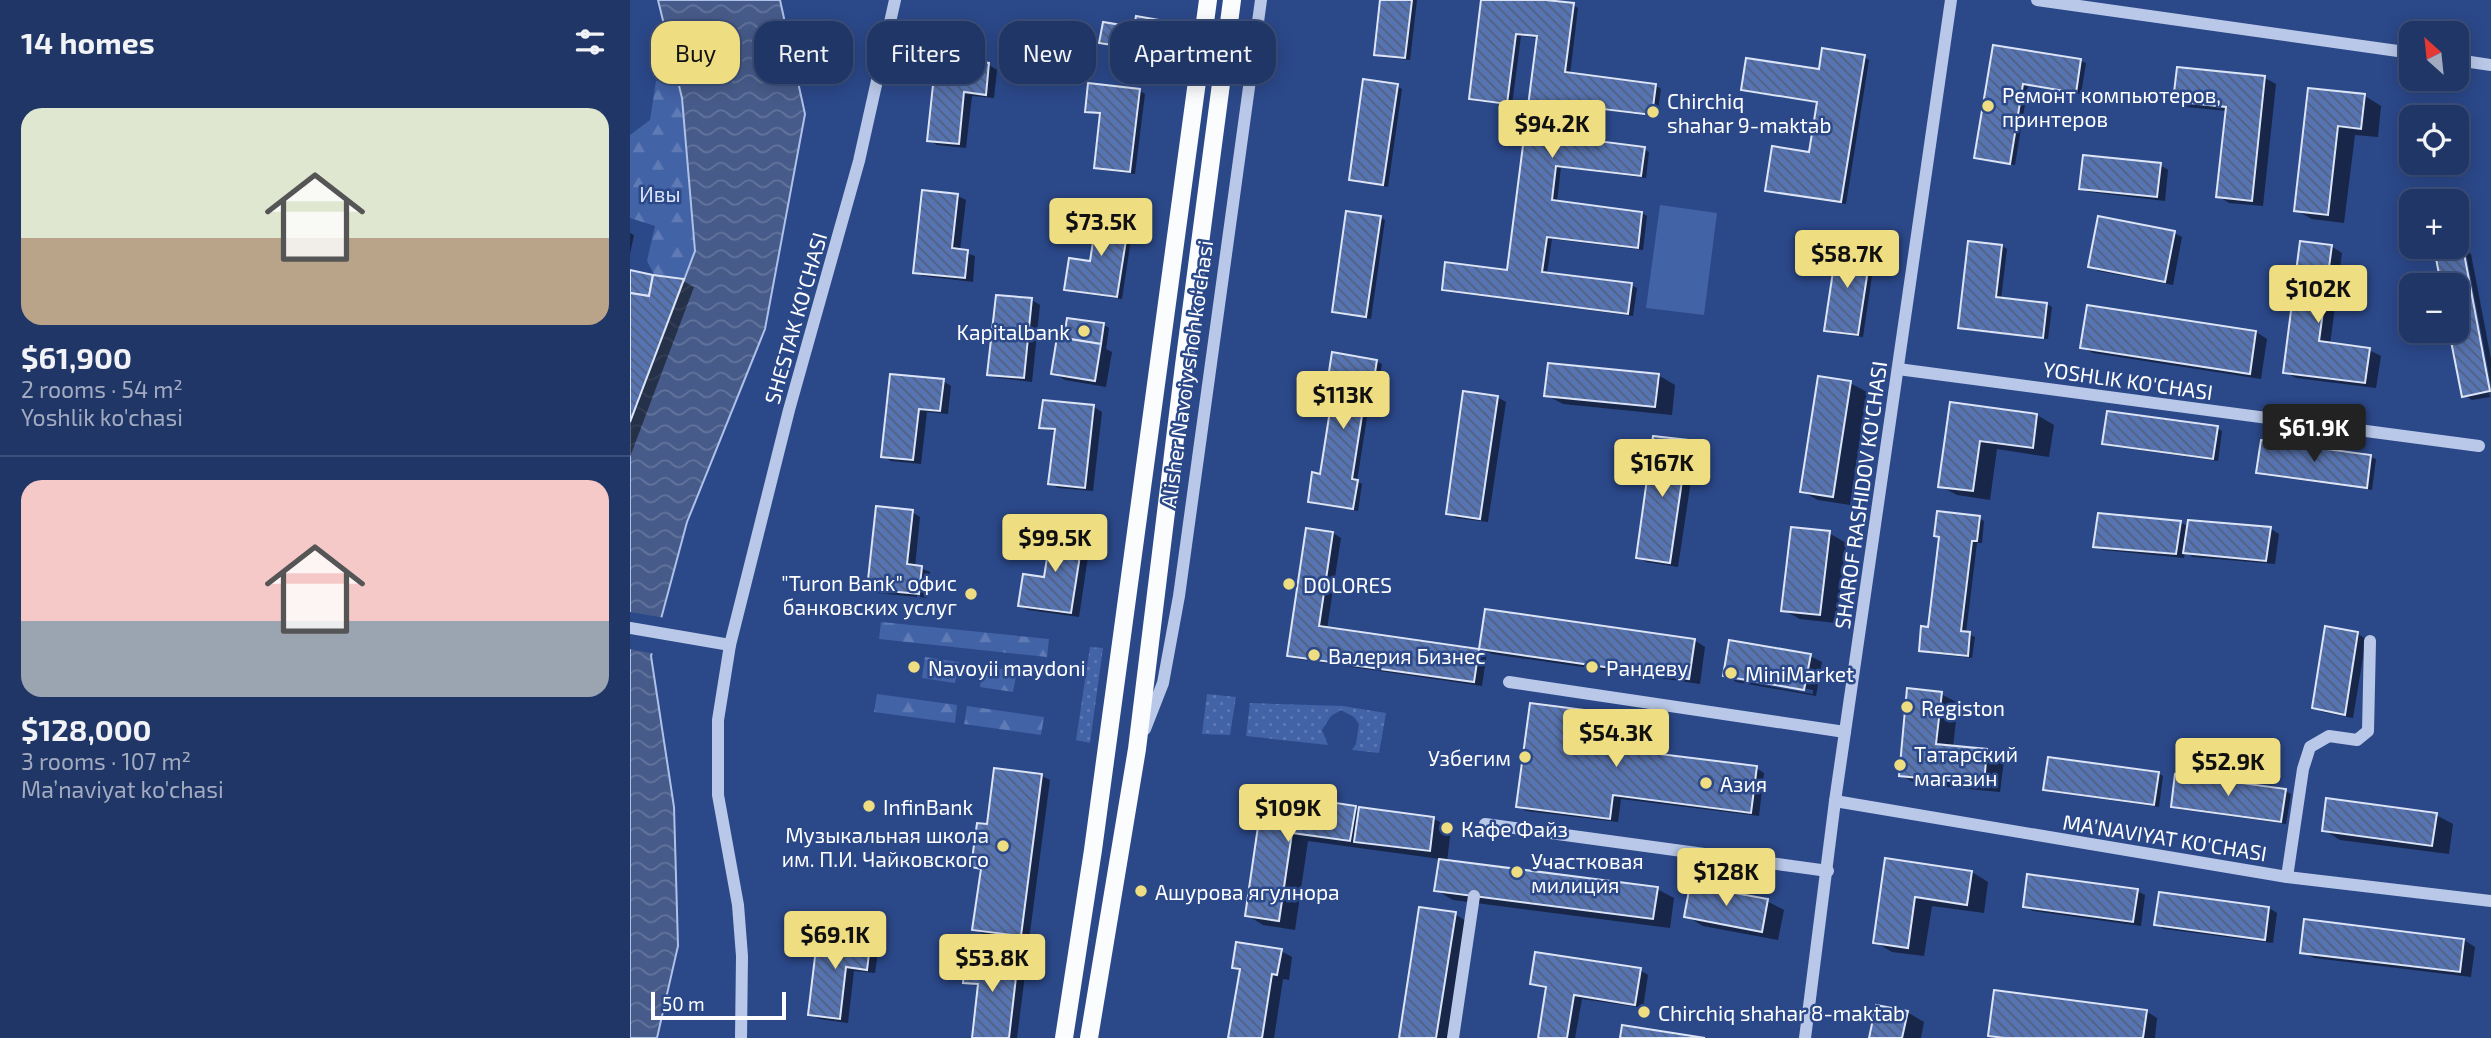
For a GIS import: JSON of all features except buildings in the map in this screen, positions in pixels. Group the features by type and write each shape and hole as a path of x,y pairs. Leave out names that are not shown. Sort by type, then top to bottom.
{"main road":[{"name":"Alisher Navoiy shoh koʻchasi","path":"1063,1038 1093,850 1208,0"},
{"name":"Alisher Navoiy shoh koʻchasi","path":"1089,1038 1137,749 1232,0"}],"street":[{"name":"SHESTAK KO'CHASI","path":"741,1038 742,956 738,905 718,795 718,720 730,645 789,410 859,161 895,0"},
{"name":"Alisher Navoiy shoh koʻchasi","path":"1137,749 1163,683 1179,596 1261,0"},
{"name":"SHAROF RASHIDOV KO'CHASI","path":"1805,1038 1835,802 1951,0"},
{"path":"2037,0 2104,5 2399,51"},
{"path":"2469,62 2491,65"},
{"name":"YOSHLIK KO'CHASI","path":"1898,369 2479,446"},
{"path":"630,628 730,645"},
{"path":"2287,877 2303,769 2310,747 2329,736 2357,740 2368,731 2370,641"},
{"path":"1508,682 1845,732"},
{"name":"MA’NAVIYAT KO'CHASI","path":"1835,802 2287,877 2491,901"},
{"path":"1485,824 1828,871"},
{"path":"1453,1038 1474,897"}],"green space":[{"name":"Ивы","path":"656,84 679,84 695,251 630,422 661,288 647,261 655,226 630,218 630,135 650,120"},
{"path":"1660,205 1717,213 1704,315 1646,308"},
{"path":"881,622 1049,639 1047,657 879,639"},
{"path":"1090,647 1103,648 1090,743 1076,740"},
{"path":"925,657 959,662 955,683 922,678"},
{"path":"983,666 1017,671 1013,692 980,687"},
{"path":"877,694 957,705 955,723 874,712"},
{"path":"1207,694 1236,697 1230,735 1202,734"},
{"path":"1250,703 1343,706 1386,713 1379,753 1352,750 1356,744 1359,724 1354,717 1341,710 1331,716 1322,730 1328,745 1246,736"},
{"path":"967,706 1044,717 1041,735 964,724"}],"water":[{"path":"658,0 780,0 785,21 754,21 754,84 798,84 805,114 765,329 687,522 651,656 674,807 678,946 657,1038 630,1038 630,422 695,251 679,84 740,84 740,21 663,21"}],"pier":[{"path":"630,612 665,618 655,654 630,649"}],"place":[{"name":"Ремонт компьютеров, принтеров","path":"1988,106"},
{"name":"Chirchiq shahar 9-maktab","path":"1653,112"},
{"name":"Kapitalbank","path":"1084,331"},
{"name":"DOLORES","path":"1289,584"},
{"name":"\"Turon Bank\" офис банковских услуг","path":"971,594"},
{"name":"Валерия Бизнес","path":"1314,655"},
{"name":"Navoyii maydoni","path":"914,667"},
{"name":"Рандеву","path":"1592,667"},
{"name":"MiniMarket","path":"1731,673"},
{"name":"Registon","path":"1907,707"},
{"name":"Узбегим","path":"1525,757"},
{"name":"Татарский магазин","path":"1900,765"},
{"name":"Азия","path":"1706,783"},
{"name":"InfinBank","path":"869,806"},
{"name":"Кафе Файз","path":"1447,828"},
{"name":"Музыкальная школа им. П.И. Чайковского","path":"1003,846"},
{"name":"Участковая милиция","path":"1517,872"},
{"name":"Ашурова ягулнора","path":"1141,891"},
{"name":"Chirchiq shahar 8-maktab","path":"1644,1012"}]}
